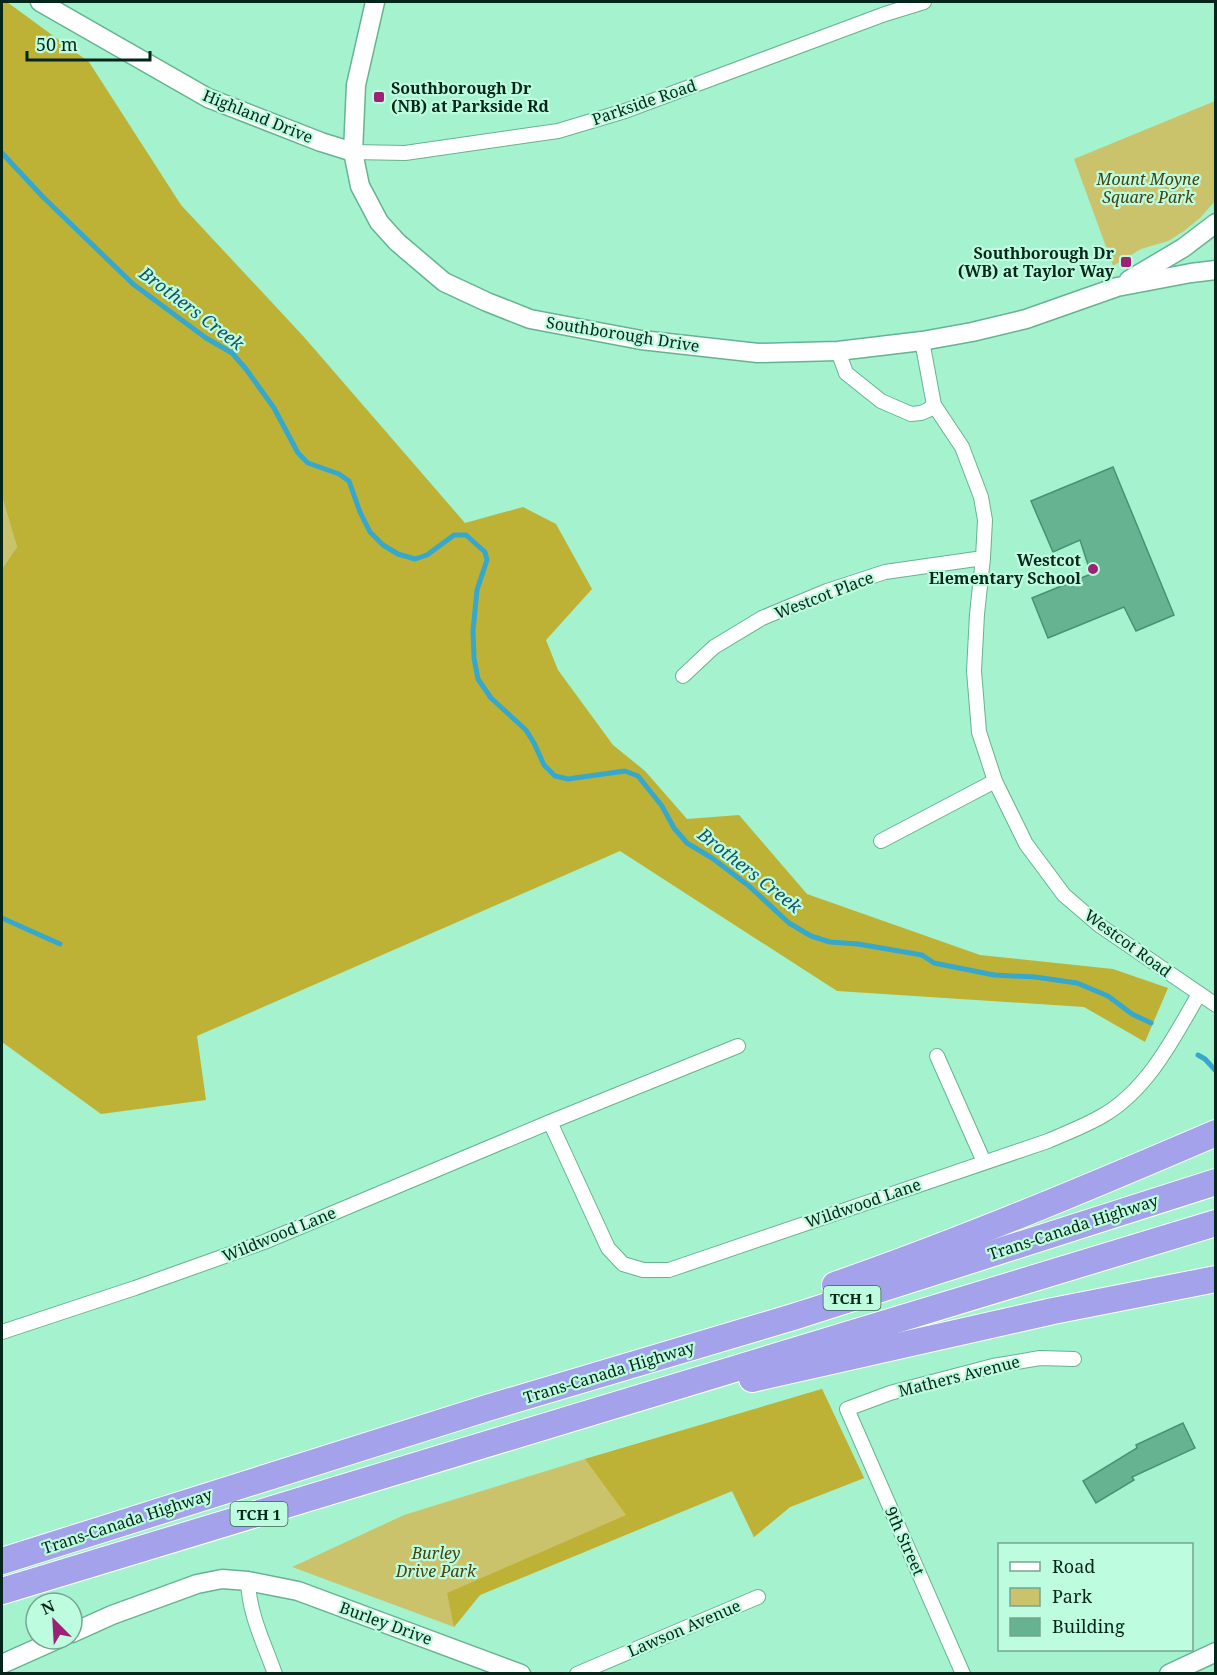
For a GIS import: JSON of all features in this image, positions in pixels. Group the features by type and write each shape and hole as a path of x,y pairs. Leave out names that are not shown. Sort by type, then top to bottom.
{"highway":[{"path":"487,1408 963,1239 1215,1133"},
{"name":"Trans-Canada Highway","path":"2,1561 487,1408 793,1317 1215,1182"},
{"name":"Trans-Canada Highway","path":"2,1591 1215,1223"},
{"path":"622,1403 785,1372 1053,1311 1215,1279"}],"street":[{"name":"Highland Drive","path":"40,2 208,98 353,152"},
{"name":"Southborough Drive","path":"375,2 356,85 353,152 360,186 380,222 398,242 444,282 530,319 641,340 758,353 838,351 922,341 972,332 1026,319 1117,287 1215,270"},
{"name":"Parkside Road","path":"353,152 405,153 558,131 625,111 885,14 924,2"},
{"name":"Southborough Drive","path":"1117,287 1183,248 1215,223"},
{"name":"Westcot Road","path":"922,341 934,405 962,447 981,496 985,520 974,671 979,732 995,781 1026,844 1064,895 1098,926 1215,1005"},
{"path":"838,351 846,374 881,401 911,414 921,413 934,405"},
{"name":"Westcot Place","path":"683,676 714,646 762,618 827,591 885,572 983,558"},
{"path":"881,841 995,781"},
{"name":"Wildwood Lane","path":"550,1122 608,1248 624,1264 643,1270 669,1270 1048,1141 1103,1116 1136,1090 1163,1055 1199,994"},
{"name":"Wildwood Lane","path":"2,1332 264,1242 738,1046"},
{"path":"937,1056 984,1162"},
{"name":"Mathers Avenue","path":"847,1409 890,1393 1002,1364 1040,1358 1074,1359"},
{"name":"9th Street","path":"847,1409 963,1674"},
{"path":"84,1628 197,1584 222,1579 248,1581 249,1599 275,1674"},
{"name":"Burley Drive","path":"248,1581 298,1590 521,1674"},
{"name":"Lawson Avenue","path":"577,1674 758,1597"},
{"path":"2,1664 31,1651"},
{"path":"1169,1674 1215,1652"}],"green space":[{"name":"Mount Moyne Square Park","path":"1215,101 1215,201 1184,231 1168,241 1141,249 1113,266 1074,159"},
{"path":"2,500 17,547 2,569"},
{"name":"Burley Drive Park","path":"822,1389 864,1478 790,1507 754,1537 732,1491 480,1595 454,1627 292,1567 404,1515"}],"shaded area":[{"path":"2,2 7,2 89,62 181,205 304,337 465,523 523,507 556,524 592,589 546,640 558,670 613,745 645,771 687,819 739,815 807,894 980,955 1113,969 1168,988 1145,1042 1084,1007 837,991 620,851 197,1036 206,1100 101,1114 2,1042 2,569 17,547 2,500"},
{"path":"822,1389 864,1478 790,1507 754,1537 732,1491 480,1595 454,1627 447,1593 626,1515 585,1459"}],"building":[{"path":"1113,467 1174,615 1136,631 1124,607 1048,638 1032,598 1091,574 1080,540 1053,552 1031,501"},
{"path":"1183,1423 1195,1448 1132,1477 1134,1480 1096,1503 1083,1481 1137,1448 1136,1445"}],"waterway":[{"name":"Brothers Creek","path":"2,153 43,197 133,284 206,338 232,353 274,408 298,453 308,463 339,474 349,481 370,532 383,545 398,554 415,559 427,555 454,535 466,535 485,552 487,560 477,590 473,631 474,658 478,679 491,698 526,730 544,765 555,776 568,779 625,771 638,776 687,843 712,858 749,886 789,923 811,936 830,942 858,944 922,955 934,963 994,975 1035,977 1077,983 1108,996 1132,1014 1151,1023"},
{"path":"2,918 60,944"},
{"name":"Brothers Creek","path":"1198,1055 1216,1071"}],"place":[{"name":"Southborough Dr (NB) at Parkside Rd","path":"379,97"},
{"name":"Southborough Dr (WB) at Taylor Way","path":"1126,262"},
{"name":"Westcot Elementary School","path":"1093,569"}]}
